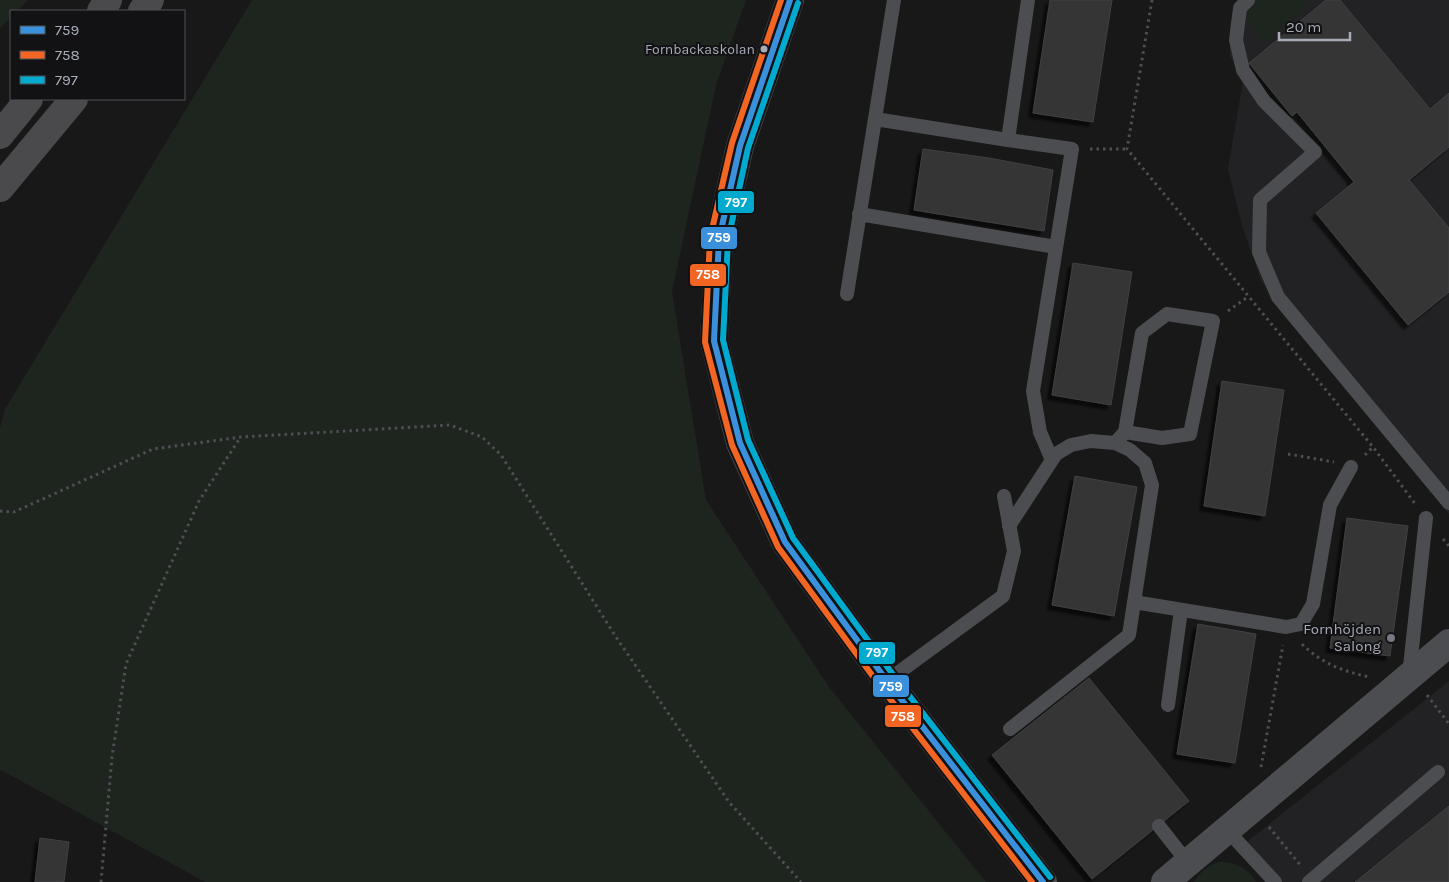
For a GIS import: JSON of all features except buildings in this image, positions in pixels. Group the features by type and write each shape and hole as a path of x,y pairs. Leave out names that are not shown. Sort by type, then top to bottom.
{"highway":[{"path":"0,135 29,100"},
{"path":"0,188 73,100"}],"street":[{"path":"790,0 740,146 719,239 714,341 740,443 785,542 887,681 1043,882"},
{"path":"1165,882 1253,808 1409,685 1449,643"}],"lane":[{"path":"846,294 894,0"},
{"path":"1008,140 1028,0"},
{"path":"1248,0 1240,8 1236,40 1243,70 1264,101 1315,152 1260,200 1259,252 1278,297 1449,502"},
{"path":"874,119 1072,148 1033,391 1040,432 1052,460"},
{"path":"859,214 1056,247"},
{"path":"1115,443 1125,432 1142,333 1167,314 1213,321 1190,434 1162,438 1125,432"},
{"path":"1009,526 1056,454 1070,445 1091,441 1115,443 1130,450 1146,463 1152,485 1129,635 1010,729"},
{"path":"1134,602 1286,627 1301,624 1313,604 1330,505 1350,468"},
{"path":"887,681 1003,596 1014,552 1004,496"},
{"path":"1409,685 1426,518"},
{"path":"1168,705 1181,610"},
{"path":"1311,881 1438,772"},
{"path":"1159,826 1188,863"},
{"path":"1227,830 1275,882"}],"path":[{"path":"1072,148 1127,149"},
{"path":"1213,321 1249,296"},
{"path":"0,511 14,512 153,449 241,438 450,425 482,438 501,456 616,637 729,802 801,882"},
{"path":"101,882 112,757 126,664 199,501 241,438"},
{"path":"1288,454 1331,461 1350,468"},
{"path":"1286,627 1311,653 1339,670 1375,679 1393,686 1409,685 1449,724"},
{"path":"1260,770 1286,627"},
{"path":"1253,808 1311,881"}],"shaded area":[{"path":"0,0 28,0 18,10 10,10 10,18 0,29"},
{"path":"252,0 746,0 716,85 672,292 706,500 829,687 986,882 205,882 0,771 0,428 5,409"},
{"path":"1237,0 1449,0 1449,514 1261,281 1242,225 1228,169 1243,81 1230,56 1230,26"},
{"path":"1256,0 1313,0 1265,42 1240,13"},
{"path":"1449,681 1449,882 1266,882 1239,848"},
{"path":"1219,862 1240,866 1256,882 1194,882 1205,869"}],"transit line":[{"name":"758","path":"781,0 732,143 710,238 705,342 732,445 778,547 880,686 1032,882"},
{"name":"759","path":"790,0 740,146 719,239 714,341 740,443 785,542 887,681 1043,882"},
{"name":"797","path":"798,3 748,148 728,240 723,340 748,440 793,538 894,676 1050,877"}],"place":[{"name":"Fornbackaskolan","path":"764,49"},
{"name":"Fornhöjden Salong","path":"1391,638"}]}
